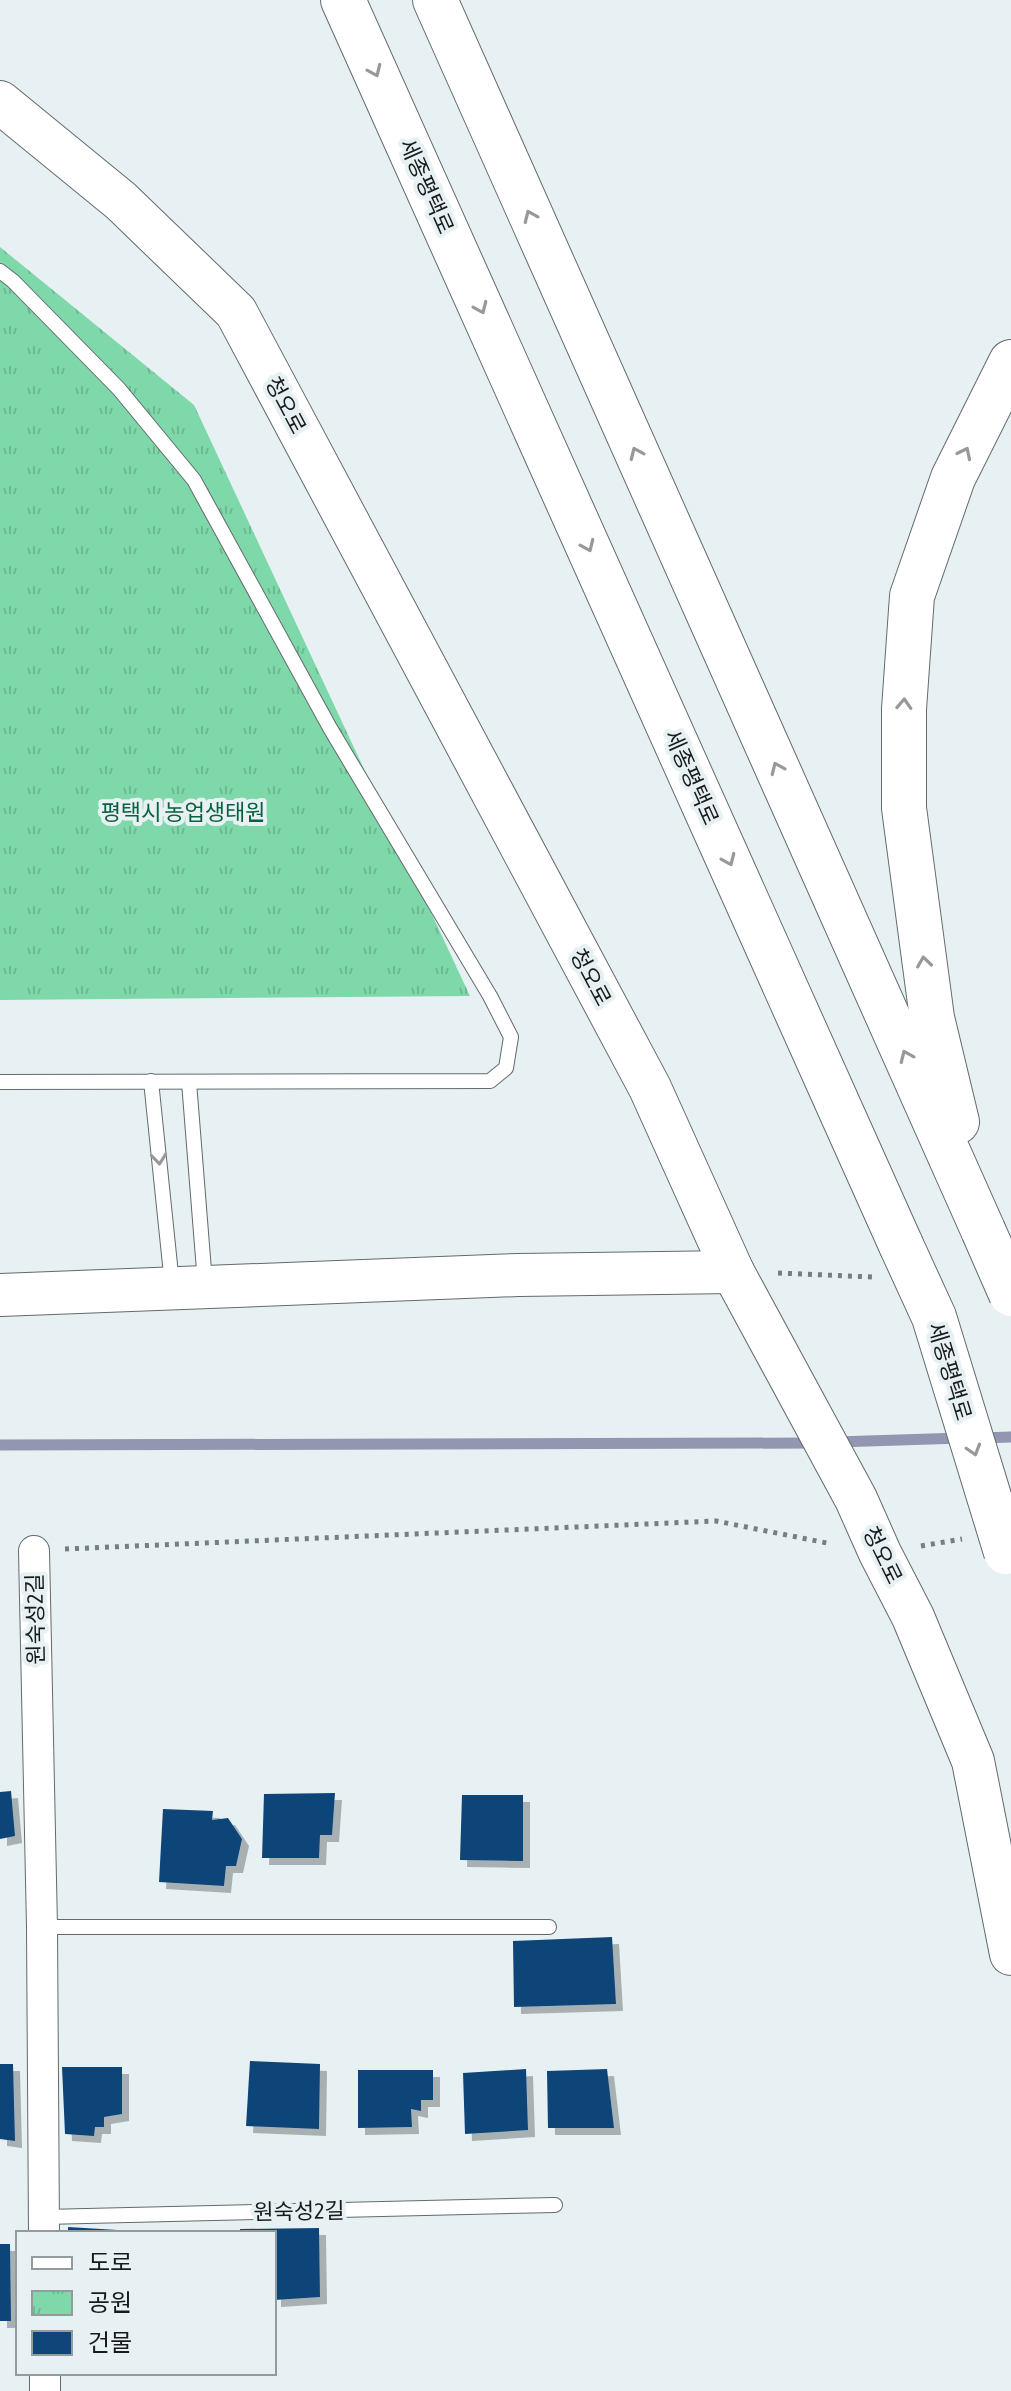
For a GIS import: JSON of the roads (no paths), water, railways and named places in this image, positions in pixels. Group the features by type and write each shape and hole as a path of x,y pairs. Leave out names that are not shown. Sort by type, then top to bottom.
{"highway":[{"name":"세종평택로","path":"343,0 934,1317 997,1552"},
{"path":"437,7 1011,1294"},
{"path":"983,1230 932,1018 904,808 904,709 912,596 953,478 1011,362"}],"street":[{"name":"청오로","path":"0,102 121,201 236,312 650,1088 733,1272 856,1499 913,1617 973,1761 1011,1954"},
{"path":"0,1295 518,1275 733,1272"},
{"name":"원숙성2길","path":"34,1551 42,1927 44,2225"}],"lane":[{"path":"0,271 119,389 194,480 330,728 490,996 511,1037 506,1068 490,1081 0,1082"},
{"path":"151,1081 189,1288"},
{"path":"189,1082 189,1288"},
{"path":"42,1927 549,1927"},
{"name":"원숙성2길","path":"44,2225 555,2205"}],"waterway":[{"path":"980,1438 1011,1437"},
{"path":"836,1442 962,1438"},
{"path":"0,1445 814,1443"}],"park label":[{"name":"평택시 농업생태원","path":"183,812"}]}
